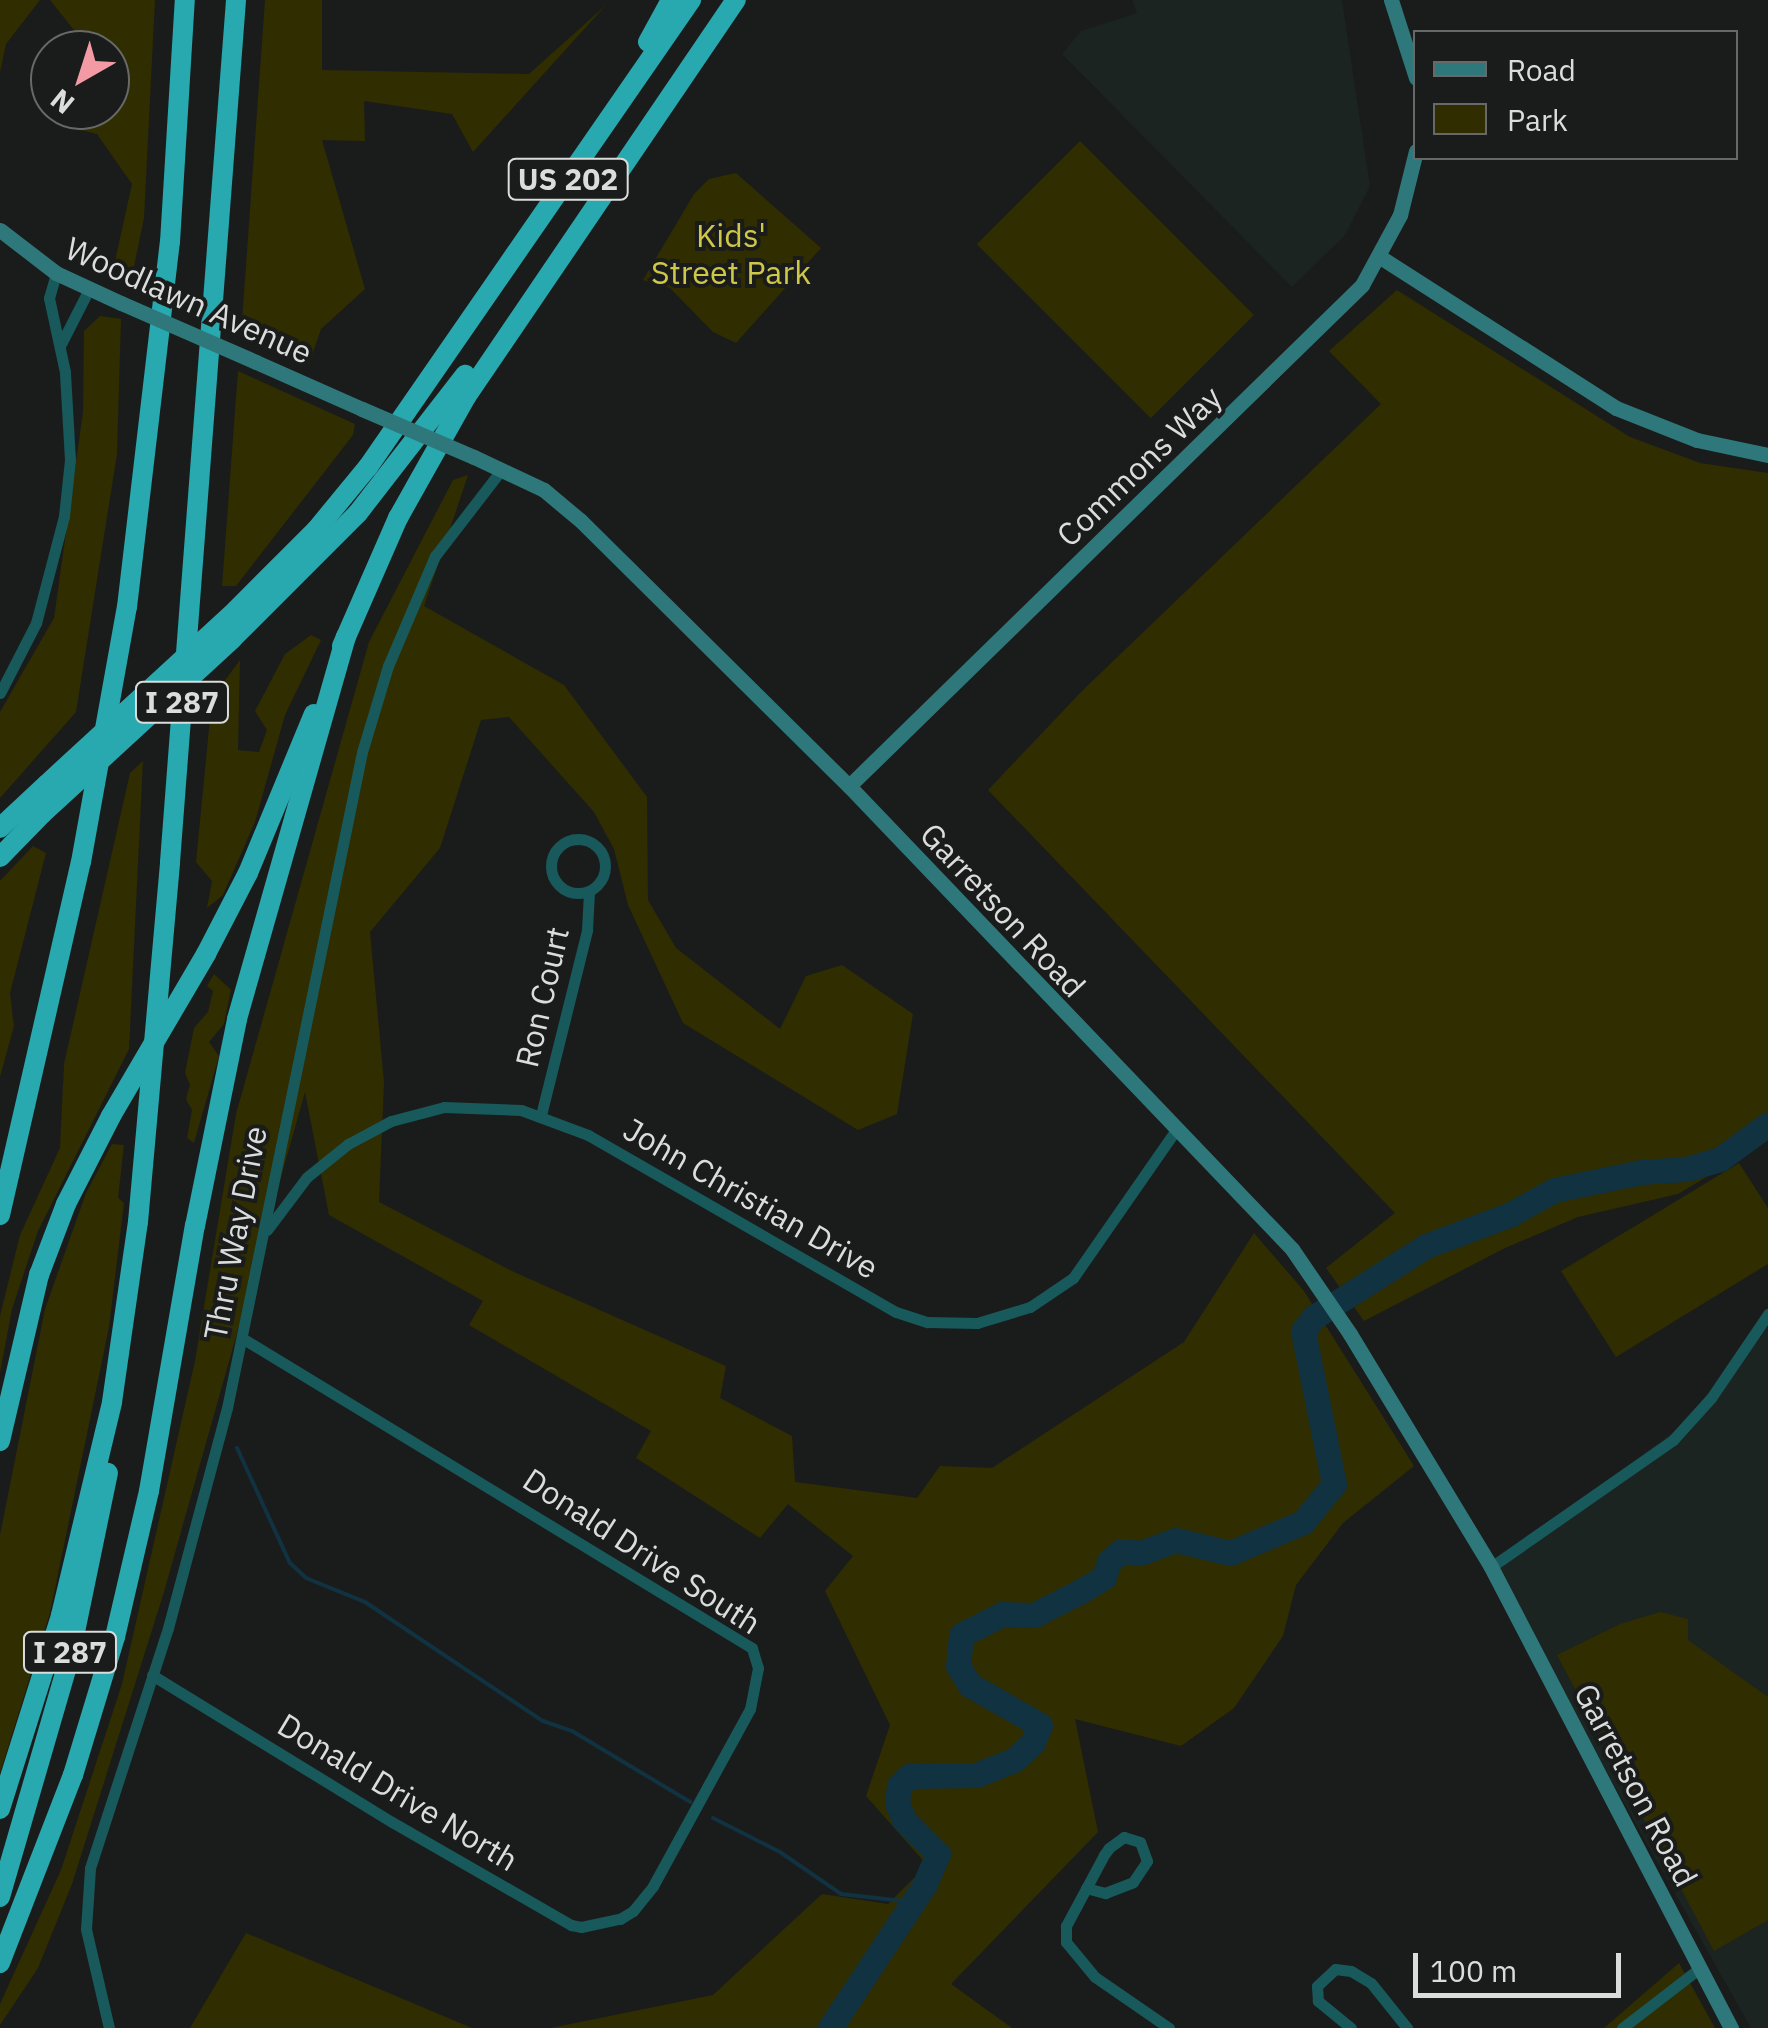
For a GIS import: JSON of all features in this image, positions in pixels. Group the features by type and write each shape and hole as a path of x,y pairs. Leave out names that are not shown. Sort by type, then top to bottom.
{"highway":[{"name":"I 287","path":"0,1215 78,880 127,607 170,242 185,0"},
{"name":"I 287","path":"0,1809 48,1664 112,1402 138,1222 167,900 236,0"},
{"path":"613,114 672,0"},
{"name":"US 202","path":"0,828 236,610 316,530 368,466 692,0"},
{"name":"US 202","path":"0,857 232,639 358,513 492,337 508,331 736,0"},
{"path":"0,1441 24,1324 47,1251 75,1185 206,954 254,858 346,636 420,475 508,331"},
{"path":"0,1963 73,1775 115,1638 149,1491 195,1226 238,1019 346,636"},
{"name":"I 287","path":"0,1897 51,1729 87,1583 116,1428 112,1402"}],"street":[{"path":"1391,0 1413,69"},
{"name":"Commons Way","path":"849,786 1316,332 1380,258 1400,216 1414,160"},
{"name":"Woodlawn Avenue","path":"0,230 56,273 362,408"},
{"path":"1380,258 1616,408 1697,440 1768,455"},
{"path":"0,694 36,623 64,516 70,460 62,344 50,298 56,273"},
{"path":"62,344 89,289"},
{"name":"Garretson Road","path":"362,408 502,469 544,490 572,512 849,786 1312,1275 1492,1568 1732,2028"},
{"name":"Thru Way Drive","path":"109,2028 86,1929 86,1888 152,1675 227,1408 354,788 388,666 435,556 502,469"},
{"name":"Ron Court","path":"541,1116 587,930 589,891 605,870 601,852 580,839 564,844 551,865 556,882 571,892 589,891"},
{"name":"John Christian Drive","path":"262,1238 307,1177 348,1144 391,1121 458,1106 498,1107 541,1116 588,1134 856,1292 896,1312 949,1324 1008,1316 1030,1308 1073,1278 1176,1130"},
{"path":"1492,1568 1673,1440 1711,1398 1768,1314"},
{"name":"Donald Drive South","path":"242,1338 752,1648 758,1668 750,1709 653,1886 624,1916"},
{"name":"Donald Drive North","path":"152,1675 571,1926 596,1925 624,1916"},
{"path":"1086,1888 1106,1893 1133,1882 1146,1866 1140,1842 1129,1836 1113,1843 1086,1888 1066,1926 1072,1952 1095,1977 1168,2028"},
{"path":"1622,2028 1700,1968"},
{"path":"1352,2028 1318,2001 1317,1986 1335,1969 1350,1971 1370,1983 1407,2028"}],"shaded area":[{"path":"1132,0 1342,0 1370,186 1345,235 1292,287 1062,54 1081,31 1137,13"},
{"path":"1768,1327 1768,2028 1751,2028 1491,1567 1700,1412"}],"green space":[{"path":"0,0 40,0 6,44 0,72"},
{"path":"50,0 155,0 144,218 133,271 115,261 132,184 97,134 81,130 130,130 130,30 74,30"},
{"path":"265,0 322,0 322,70 529,74 606,5 473,152 452,114 364,101 365,141 322,140 365,289 321,329 309,364 241,335"},
{"path":"1080,141 1254,315 1151,418 977,244"},
{"name":"Kids' Street Park","path":"736,173 821,248 736,343 713,332 670,288 643,280 694,194 709,179"},
{"path":"1397,290 1630,437 1700,463 1768,473 1768,1140 1678,1194 1578,1217 1505,1248 1364,1321 1326,1268 1395,1213 988,790 1082,691 1381,404 1329,351"},
{"path":"100,316 121,319 117,454 76,712 0,798 0,712 54,618 83,412 84,331"},
{"path":"238,371 355,424 353,435 236,586 222,586"},
{"path":"468,475 424,606 564,685 647,797 648,900 676,948 780,1029 806,976 842,965 913,1014 897,1114 858,1130 683,1023 628,905 614,849 594,812 509,717 481,720 440,848 370,932 384,1082 379,1202 514,1272 726,1366 720,1398 792,1436 795,1482 917,1498 940,1466 992,1468 1184,1342 1254,1233 1304,1291 1414,1466 1343,1523 1296,1585 1283,1636 1234,1708 1181,1746 1075,1719 1098,1832 951,1984 1012,2028 551,2028 713,1995 822,1894 888,1904 927,1865 866,1796 890,1725 825,1591 853,1556 788,1504 760,1538 636,1458 651,1431 469,1325 483,1301 329,1215 305,1092 164,1592 72,1884 38,1968 0,2025 0,2004 61,1870 122,1684 195,1361 236,1114 369,642 453,480"},
{"path":"311,635 321,640 285,715 255,822 223,895 207,908 212,881 196,862 212,698 240,660 238,750 259,752 267,730 255,711 285,654"},
{"path":"143,761 129,1049 38,1231 12,1309 0,1373 0,1316 20,1235 60,1148 64,1064 130,773"},
{"path":"33,846 46,853 10,993 14,1026 0,1077 0,881"},
{"path":"214,974 231,990 224,1024 209,1042 219,1056 194,1143 187,1138 192,1110 186,1099 190,1085 185,1073 194,1028 208,1012 213,991 207,986"},
{"path":"112,1144 124,1145 118,1198 124,1203 109,1327 50,1613 0,1773 0,1535 45,1309 86,1193"},
{"path":"1739,1163 1768,1208 1768,1264 1616,1357 1561,1271"},
{"path":"1660,1612 1688,1619 1688,1640 1768,1697 1768,1920 1714,1951 1557,1655 1620,1624"},
{"path":"246,1933 472,2028 190,2028"},
{"path":"1679,1963 1715,2028 1604,2028"}],"waterway":[{"path":"830,2028 925,1884 938,1854 904,1820 897,1803 899,1786 909,1776 976,1775 1014,1760 1033,1742 1040,1725 970,1685 958,1666 961,1635 1002,1614 1034,1615 1081,1591 1104,1577 1109,1562 1121,1551 1140,1553 1176,1540 1230,1553 1303,1522 1334,1484 1303,1331 1314,1317 1426,1246 1511,1214 1554,1190 1641,1172 1686,1169 1720,1159 1768,1124"},
{"path":"237,1448 290,1563 306,1578 365,1602 543,1721 572,1731 690,1802"},
{"path":"713,1818 780,1852 841,1894 912,1902"}]}
